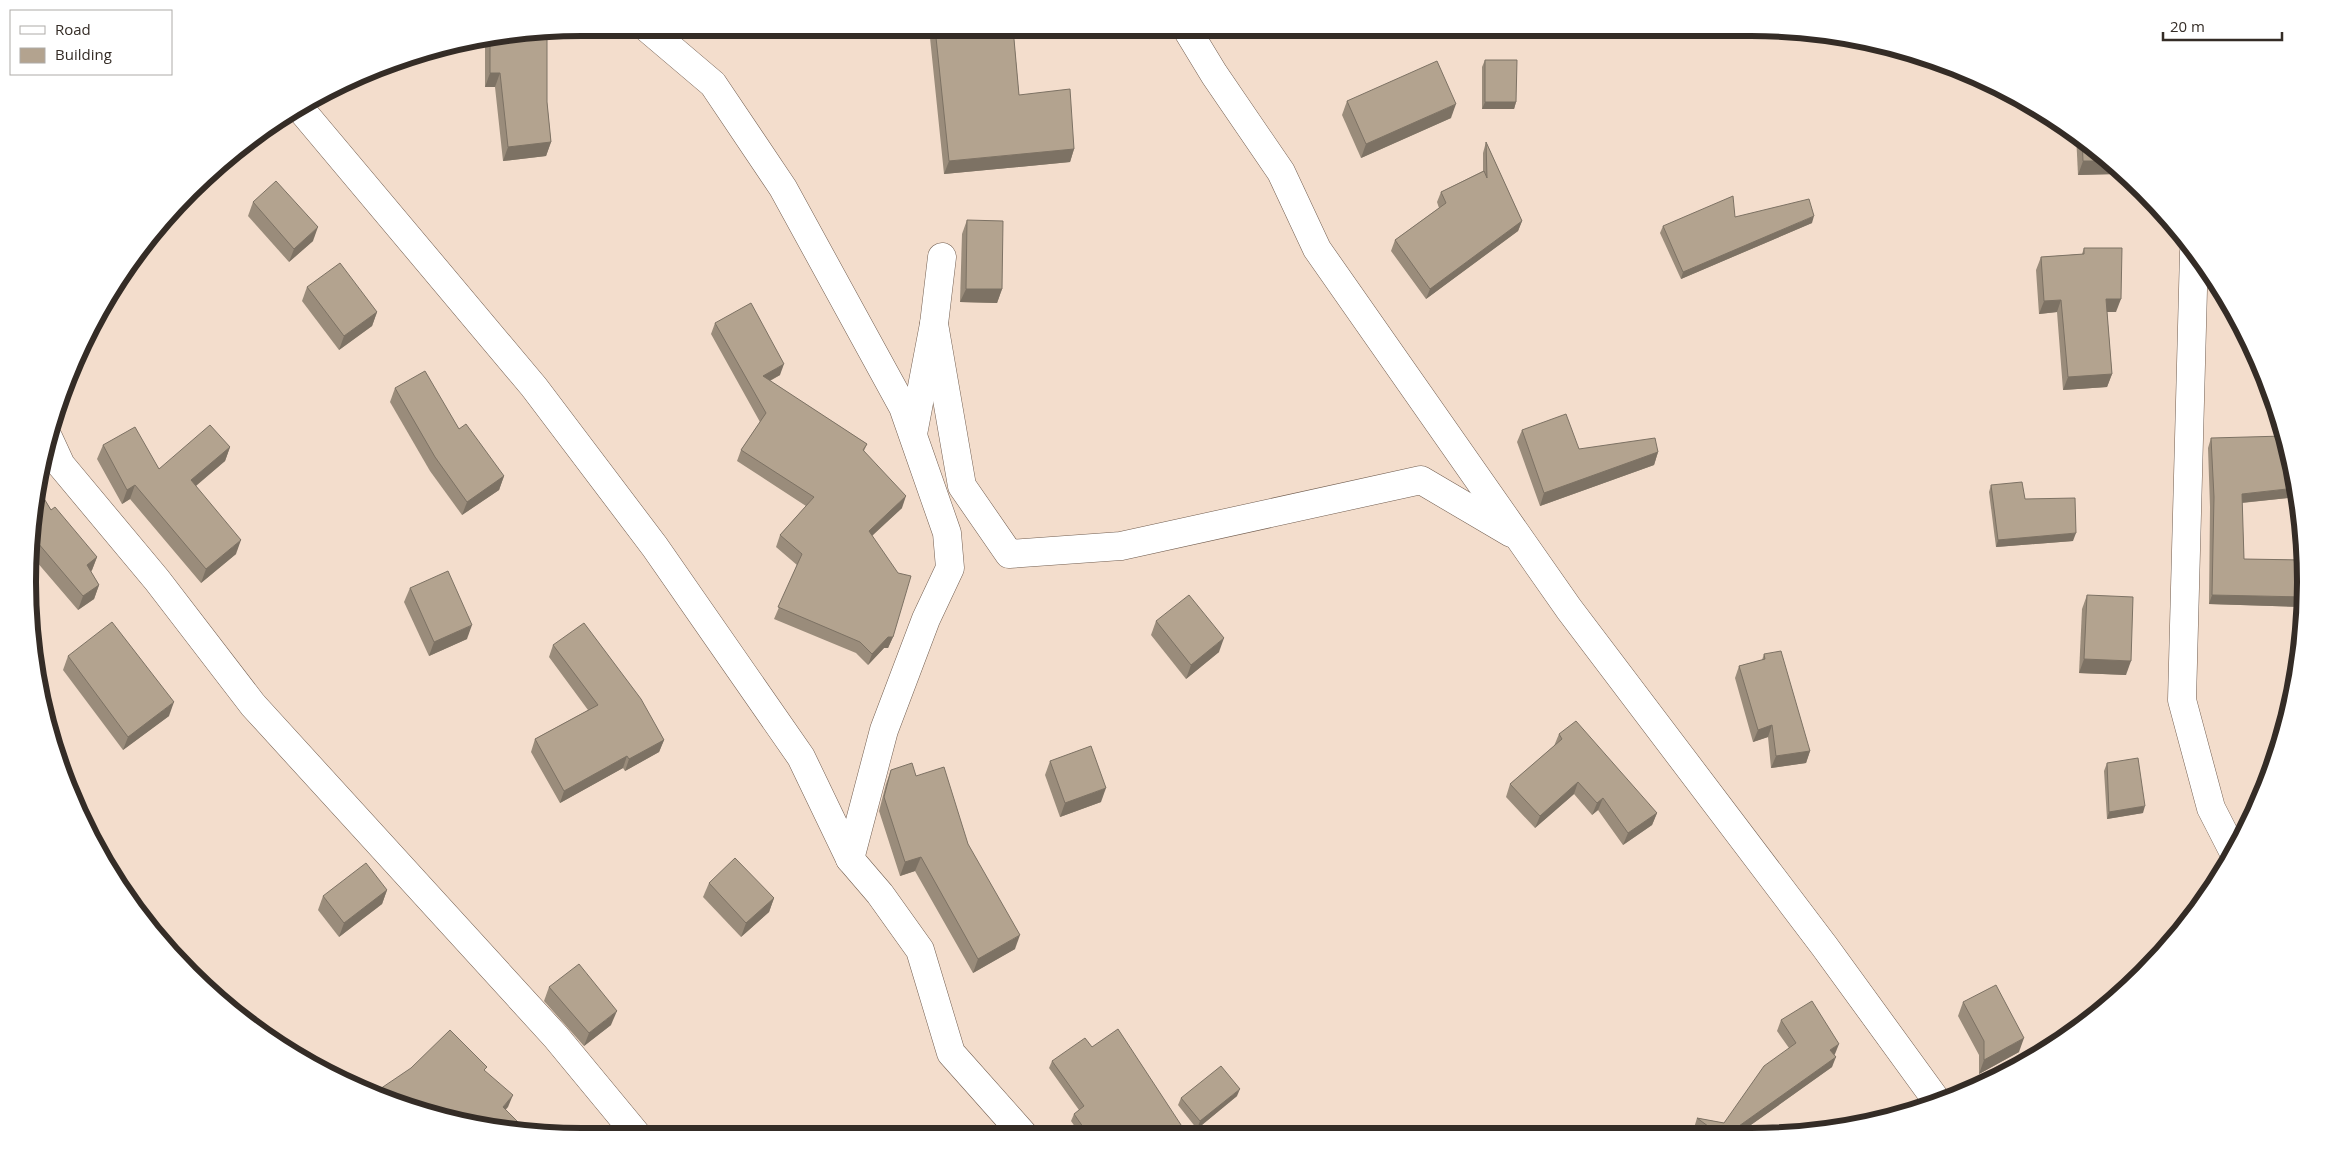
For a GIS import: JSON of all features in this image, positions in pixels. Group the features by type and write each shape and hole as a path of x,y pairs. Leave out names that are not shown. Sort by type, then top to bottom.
{"street":[{"path":"656,36 712,84 783,188 903,406 947,533 950,568 926,618 884,730 850,859"},
{"path":"1191,36 1214,74 1281,172 1318,250 1569,609 1825,947 1933,1096"},
{"path":"303,113 534,387 655,547 801,757 850,859 880,894 920,950 951,1053 1018,1128"},
{"path":"913,435 934,324 942,257"},
{"path":"2194,263 2182,700 2211,808 2230,843"},
{"path":"934,324 962,486 1009,554 1121,546 1421,480 1519,537"},
{"path":"53,448 61,464 158,580 254,705 556,1037 630,1128"}],"building":[{"path":"936,36 1014,36 1019,95 1070,89 1074,149 949,161"},
{"path":"547,37 547,102 551,142 508,147 500,73 490,73 490,45"},
{"path":"1485,60 1517,60 1516,102 1485,102"},
{"path":"1437,61 1456,104 1366,144 1347,101"},
{"path":"1486,142 1522,221 1430,289 1395,240 1446,203 1441,192 1484,171 1487,178"},
{"path":"2082,149 2098,161 2083,161"},
{"path":"276,181 318,227 294,249 253,202"},
{"path":"1733,196 1735,217 1809,199 1814,216 1683,272 1663,226"},
{"path":"967,220 1003,221 1002,289 966,289"},
{"path":"2084,248 2122,248 2121,299 2106,299 2112,374 2068,377 2061,300 2044,301 2041,257 2084,254"},
{"path":"340,263 377,312 344,336 307,287"},
{"path":"751,303 784,364 763,376 867,444 863,450 906,496 869,531 898,573 911,576 893,637 888,637 872,654 860,642 778,607 802,554 780,535 814,497 741,450 766,413 715,323"},
{"path":"425,371 459,429 466,424 504,476 467,502 435,457 395,388"},
{"path":"1566,414 1579,449 1655,438 1658,452 1544,493 1522,430"},
{"path":"210,425 230,447 191,480 241,540 206,569 135,485 127,490 103,445 135,427 159,469"},
{"path":"2277,436 2288,489 2242,494 2244,559 2296,560 2297,597 2212,595 2214,497 2211,438"},
{"path":"2022,482 2025,499 2075,498 2076,533 1998,540 1991,485"},
{"path":"43,497 51,510 55,507 97,557 87,565 99,585 83,596 37,542"},
{"path":"448,571 472,625 434,642 410,588"},
{"path":"1189,595 1224,638 1191,665 1156,621"},
{"path":"2087,595 2133,597 2131,661 2084,659"},
{"path":"112,622 174,702 128,737 68,656"},
{"path":"584,623 641,699 664,740 629,759 627,756 564,791 535,739 598,705 553,645"},
{"path":"1781,651 1810,751 1776,756 1772,725 1758,730 1739,666 1765,659 1764,654"},
{"path":"1576,721 1657,813 1628,833 1603,798 1597,803 1578,782 1540,816 1510,784 1562,739 1559,734"},
{"path":"1091,746 1106,788 1065,803 1050,761"},
{"path":"2138,758 2145,806 2109,812 2107,763"},
{"path":"912,763 916,776 944,767 968,844 1020,935 978,959 921,857 905,862 884,797 891,770"},
{"path":"735,858 774,898 746,923 709,883"},
{"path":"366,863 387,890 344,923 323,896"},
{"path":"579,964 617,1011 589,1033 549,987"},
{"path":"1996,985 2024,1038 1984,1060 1984,1041 1963,1002"},
{"path":"1812,1001 1839,1044 1830,1050 1836,1057 1739,1126 1750,1128 1711,1128 1697,1118 1724,1123 1764,1066 1796,1043 1781,1020"},
{"path":"1118,1029 1183,1128 1084,1128 1074,1114 1084,1106 1052,1061 1085,1038 1092,1047"},
{"path":"450,1030 487,1067 484,1070 513,1095 503,1107 520,1124 441,1109 380,1089 411,1068"},
{"path":"1221,1066 1240,1089 1200,1121 1181,1098"}]}
